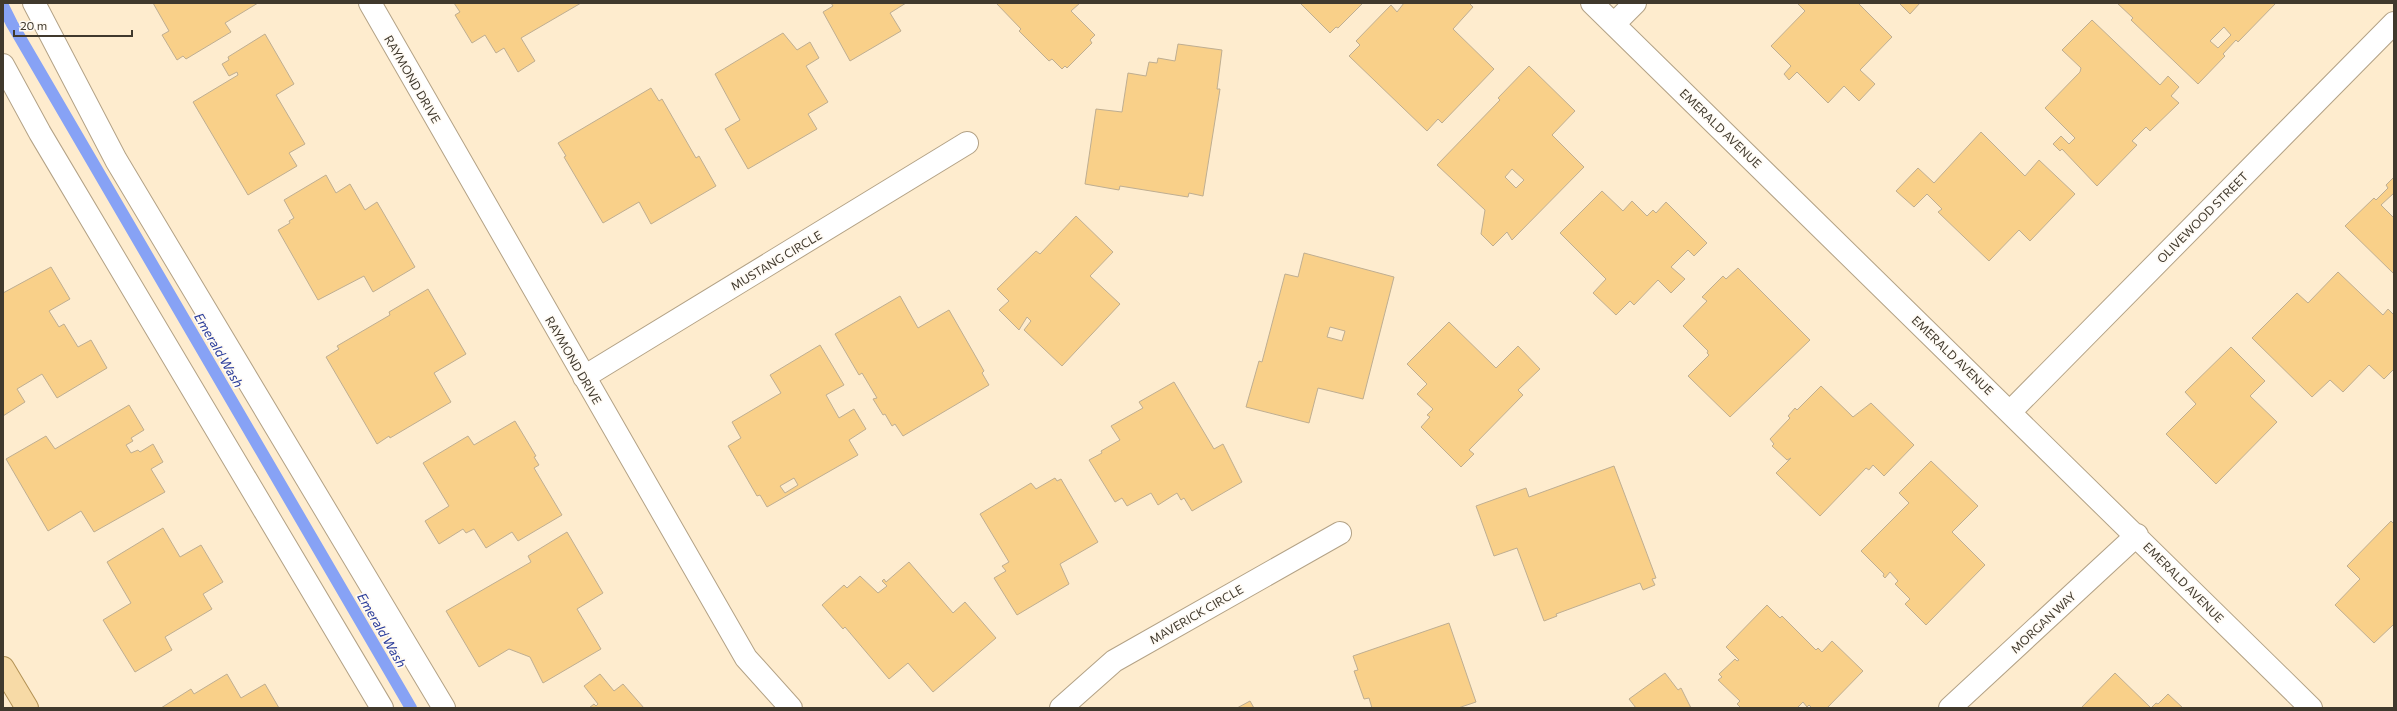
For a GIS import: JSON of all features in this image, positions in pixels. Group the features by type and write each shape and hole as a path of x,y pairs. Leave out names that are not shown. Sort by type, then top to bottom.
{"main road":[{"path":"3,668 27,708"}],"street":[{"path":"34,3 116,160 444,708"},
{"name":"RAYMOND DRIVE","path":"370,3 746,658 792,708"},
{"name":"EMERALD AVENUE","path":"1592,3 2011,411 2311,708"},
{"path":"1614,24 1635,3"},
{"name":"OLIVEWOOD STREET","path":"2011,411 2394,23"},
{"path":"3,65 44,139 382,708"},
{"name":"MUSTANG CIRCLE","path":"584,377 967,142"},
{"name":"MAVERICK CIRCLE","path":"1060,708 1114,661 1340,533"},
{"name":"MORGAN WAY","path":"1950,708 2137,535"}],"building":[{"path":"153,3 258,3 225,23 231,32 186,59 183,56 177,60 162,35 169,31"},
{"path":"454,3 581,3 521,38 535,61 518,72 504,48 496,53 485,35 472,43 455,15 460,12"},
{"path":"831,3 906,3 890,13 901,31 850,61 823,12 833,6"},
{"path":"996,3 1080,3 1071,11 1095,35 1090,40 1092,43 1067,68 1065,66 1062,69 1052,59 1049,61 1019,31 1021,29"},
{"path":"1300,3 1363,3 1338,28 1336,27 1330,33"},
{"path":"1404,3 1469,3 1473,7 1453,29 1494,69 1442,123 1438,119 1427,131 1349,56 1360,45 1356,41 1391,5 1397,12"},
{"path":"1797,3 1858,3 1892,37 1860,70 1875,84 1859,101 1844,86 1828,103 1797,72 1789,80 1784,74 1791,66 1771,46 1805,11"},
{"path":"1899,3 1920,3 1910,14"},
{"path":"2117,3 2276,3 2238,42 2236,40 2223,54 2225,56 2198,84 2131,20 2133,18","holes":["2224,27 2231,35 2218,48 2210,41"]},
{"path":"2092,20 2160,85 2168,76 2179,87 2171,96 2179,103 2150,131 2146,127 2132,141 2137,145 2097,186 2062,149 2060,151 2053,144 2061,136 2069,144 2075,138 2045,108 2080,72 2081,68 2062,50"},
{"path":"783,33 797,50 810,42 819,58 806,66 828,102 808,114 817,129 748,169 725,129 740,120 715,74"},
{"path":"265,34 294,84 276,95 305,144 289,153 297,166 248,195 193,102 238,75 237,72 229,76 222,64 229,60 228,57"},
{"path":"1178,44 1222,50 1217,89 1220,89 1203,196 1189,193 1188,197 1120,186 1119,190 1085,184 1096,109 1122,112 1128,73 1146,76 1149,62 1157,63 1158,58 1175,61"},
{"path":"1529,66 1575,111 1552,135 1584,167 1512,240 1507,232 1493,246 1481,234 1485,210 1437,165 1500,100 1498,98","holes":["1512,169 1524,180 1516,188 1505,177"]},
{"path":"651,88 659,101 662,99 696,158 699,156 716,186 651,224 639,202 603,223 564,157 566,156 558,143"},
{"path":"1981,132 2025,176 2039,160 2075,194 2030,241 2019,230 1989,261 1938,212 1942,209 1927,194 1914,207 1896,191 1918,168 1934,183"},
{"path":"326,175 336,193 350,184 365,210 377,202 415,267 373,292 364,276 318,300 278,230 290,223 289,221 294,218 284,200"},
{"path":"2394,177 2394,193 2381,205 2394,218 2394,274 2345,226 2374,198 2376,200 2388,188 2386,185"},
{"path":"1602,191 1623,211 1632,201 1647,216 1653,210 1656,213 1666,202 1707,243 1694,256 1688,250 1671,267 1685,279 1671,293 1658,280 1634,305 1630,301 1616,315 1593,293 1606,279 1560,233"},
{"path":"1076,216 1113,252 1090,276 1120,304 1062,366 1024,330 1031,321 1027,317 1019,330 999,310 1009,301 997,289 1036,251 1040,254"},
{"path":"1304,253 1394,277 1363,399 1318,388 1309,423 1246,407 1259,361 1262,362 1285,274 1298,277","holes":["1330,327 1345,331 1342,341 1327,337"]},
{"path":"51,267 70,299 49,311 59,327 64,324 78,347 91,340 107,368 57,398 42,374 17,389 25,402 3,416 3,293"},
{"path":"1738,268 1810,340 1730,417 1688,376 1709,355 1707,353 1708,351 1683,326 1707,301 1702,297 1723,276 1726,279"},
{"path":"2338,272 2383,315 2388,309 2394,315 2394,369 2384,379 2369,365 2343,392 2330,380 2312,397 2252,338 2297,293 2308,303"},
{"path":"428,289 466,354 434,373 451,402 377,444 326,357 339,349 337,346 390,315 389,312"},
{"path":"900,296 918,328 949,310 984,371 982,373 989,385 903,436 895,424 892,426 885,414 883,415 873,399 877,398 862,373 859,375 835,334"},
{"path":"1449,322 1496,368 1518,346 1540,369 1518,390 1523,395 1469,450 1474,454 1461,467 1421,427 1430,417 1427,415 1433,409 1417,394 1427,384 1407,364"},
{"path":"820,345 844,385 826,395 839,418 854,409 866,429 849,440 858,455 767,507 760,495 757,496 728,446 741,438 732,422 781,393 770,375","holes":["794,478 798,485 785,493 780,486"]},
{"path":"2231,347 2265,381 2250,396 2277,422 2216,484 2166,434 2196,404 2185,392"},
{"path":"1174,382 1214,449 1223,444 1242,482 1192,511 1184,498 1181,500 1177,493 1158,505 1151,493 1127,506 1122,498 1115,502 1089,460 1120,440 1111,426 1143,408 1139,402"},
{"path":"1821,386 1853,417 1871,403 1914,445 1884,476 1873,465 1869,470 1866,468 1820,516 1776,473 1791,458 1787,460 1772,446 1774,444 1770,439 1790,418 1788,416 1795,408 1797,410"},
{"path":"129,405 144,430 131,438 133,441 126,445 131,453 138,450 140,452 153,444 163,462 151,469 165,492 94,532 81,511 48,531 6,459 46,436 55,449"},
{"path":"515,421 536,456 534,457 539,465 534,468 562,515 518,541 512,532 486,548 474,529 466,533 463,529 439,544 425,521 449,506 423,463 468,436 474,445"},
{"path":"1931,461 1978,506 1952,532 1985,565 1926,625 1905,604 1910,599 1895,584 1898,581 1890,572 1885,578 1883,576 1884,574 1861,551 1909,503 1899,493"},
{"path":"1614,466 1656,578 1652,579 1655,585 1643,590 1640,583 1556,614 1557,616 1544,621 1517,548 1494,556 1476,506 1526,488 1529,497"},
{"path":"1055,478 1057,481 1061,479 1098,542 1060,564 1069,584 1017,615 994,578 1006,571 1002,566 1009,562 980,514 1031,483 1036,489"},
{"path":"2391,521 2394,524 2394,626 2393,625 2374,643 2335,605 2360,579 2347,566"},
{"path":"163,528 180,557 201,545 223,582 203,594 212,609 165,637 172,650 135,672 103,620 131,603 107,562"},
{"path":"567,532 603,593 577,609 601,649 543,683 530,657 509,649 479,667 446,611 531,562 528,556"},
{"path":"909,562 953,613 965,602 996,638 933,692 908,663 889,679 845,627 843,629 822,605 844,585 847,588 860,576 878,593 887,586 882,581 884,579 886,582"},
{"path":"1767,605 1780,618 1782,616 1816,650 1818,648 1822,652 1832,641 1863,671 1827,708 1812,708 1809,705 1807,707 1803,702 1797,708 1741,708 1737,704 1740,701 1718,680 1722,677 1719,674 1735,659 1737,661 1739,660 1726,647"},
{"path":"1449,623 1476,702 1458,708 1372,708 1369,698 1364,699 1354,671 1358,670 1353,656"},
{"path":"1665,673 1678,690 1681,688 1691,708 1636,708 1629,699"},
{"path":"2115,673 2151,708 2081,708"},
{"path":"227,674 241,698 265,684 279,708 161,708 191,689 194,694"},
{"path":"600,674 614,691 623,684 644,708 589,708 594,704 596,706 598,704 584,686"},
{"path":"2168,694 2183,708 2151,708 2156,703 2158,704"},
{"path":"1250,701 1254,708 1237,708"}],"waterway":[{"name":"Emerald Wash","path":"3,6 12,24 411,708"}]}
